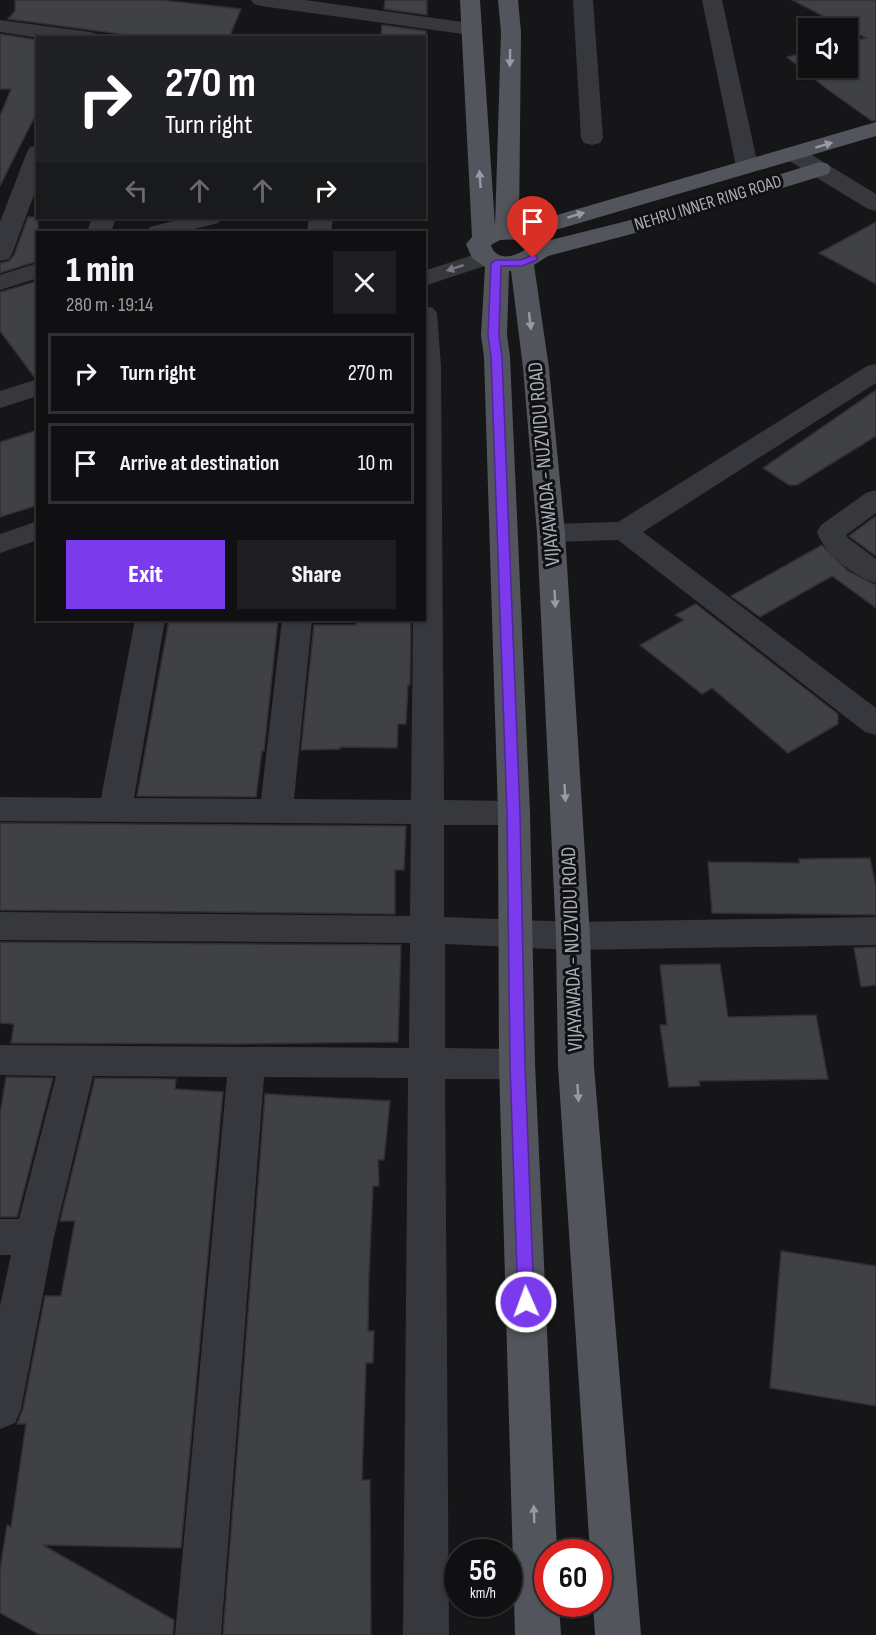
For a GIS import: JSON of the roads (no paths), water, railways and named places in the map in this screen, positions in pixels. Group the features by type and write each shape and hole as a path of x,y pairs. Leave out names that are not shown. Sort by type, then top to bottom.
{"main road":[{"name":"VIJAYAWADA - NUZVIDU ROAD","path":"470,0 470,29 504,248 536,368 551,533 573,936 576,1066 618,1635"},
{"name":"VIJAYAWADA - NUZVIDU ROAD","path":"508,0 511,32 504,248 494,335 497,357 514,813 517,1064 538,1635"},
{"path":"504,248 747,166 876,129"},
{"name":"NEHRU INNER RING ROAD","path":"504,248 635,226 847,161"}],"street":[{"path":"261,0 470,29"},
{"path":"583,0 592,138"},
{"path":"712,0 747,166"},
{"path":"0,26 75,36"},
{"path":"794,154 876,204"},
{"path":"0,254 36,157"},
{"path":"161,231 201,219"},
{"path":"426,258 504,248"},
{"path":"426,278 504,248"},
{"path":"0,283 36,271"},
{"path":"426,366 426,1635"},
{"path":"551,533 624,531 876,372"},
{"path":"0,400 36,388"},
{"path":"876,499 831,532 835,543 876,573"},
{"path":"0,544 36,531"},
{"path":"624,531 876,724"},
{"path":"115,810 150,621"},
{"path":"276,811 297,621"},
{"path":"0,809 514,813"},
{"path":"0,926 426,930 573,936 876,932"},
{"path":"0,1060 517,1064"},
{"path":"0,1409 17,1237 78,1060"},
{"path":"198,1635 247,1062"}]}
